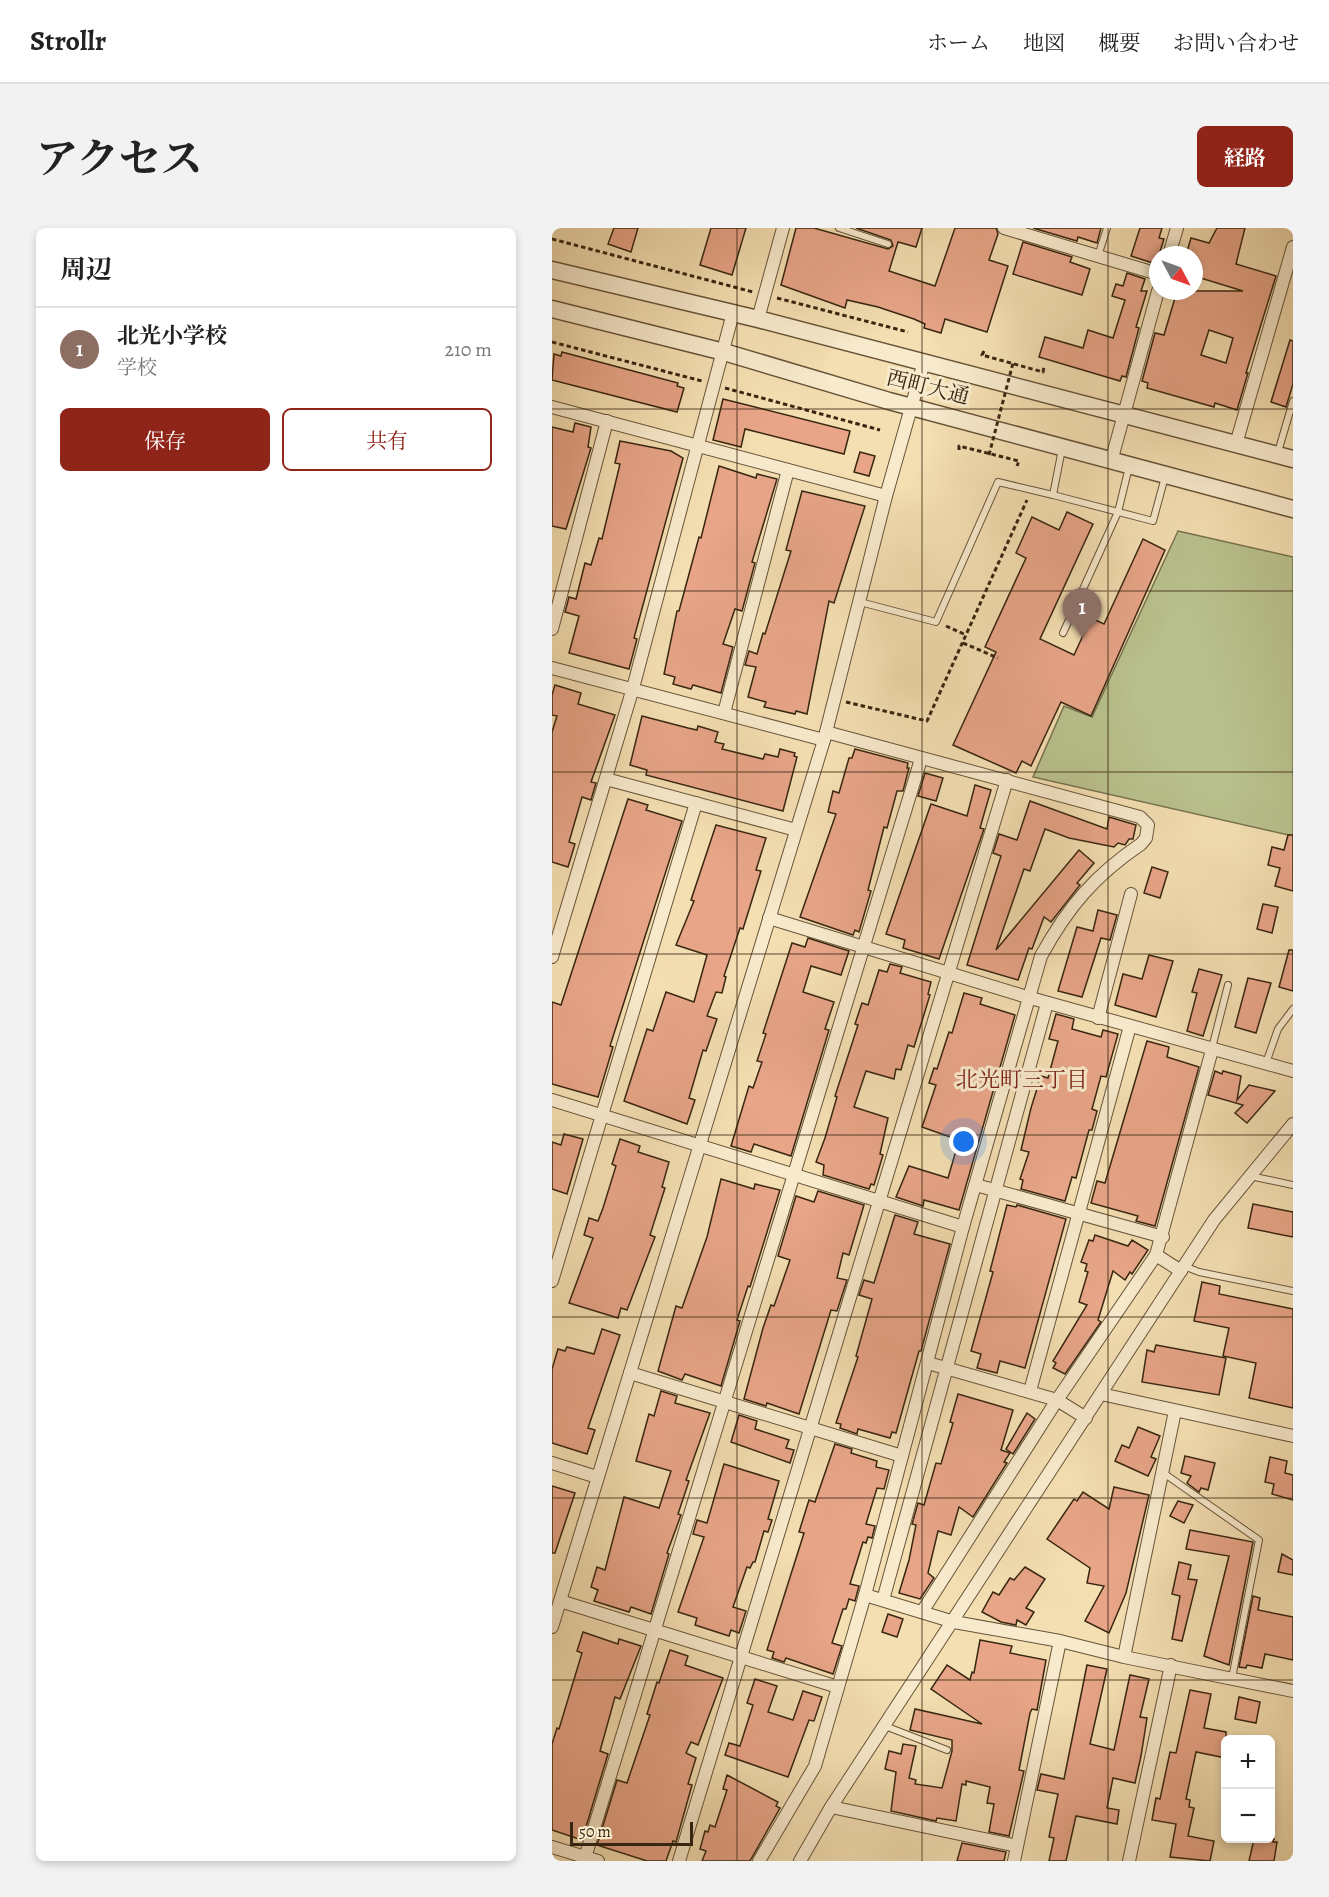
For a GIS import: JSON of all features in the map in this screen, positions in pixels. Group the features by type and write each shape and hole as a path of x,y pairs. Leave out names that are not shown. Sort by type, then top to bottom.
{"street":[{"path":"758,319 783,228"},
{"path":"1004,228 1149,271"},
{"path":"1172,246 1177,228"},
{"path":"1236,444 1293,247"},
{"name":"西町大通","path":"552,270 758,319 1285,457"},
{"path":"1112,458 1155,300"},
{"name":"西町大通","path":"552,309 724,352 1293,509"},
{"path":"552,957 633,688 733,313"},
{"path":"552,1627 825,736 886,496 924,362"},
{"path":"552,407 886,496"},
{"path":"552,629 607,421"},
{"path":"724,713 788,470"},
{"path":"552,668 724,713 1006,780 1140,817 1148,825 1146,838 1141,844 1099,874 1056,928 1041,956 1027,997 963,1227 865,1595 814,1766 759,1861"},
{"path":"584,1859 921,759"},
{"path":"606,779 796,830"},
{"path":"679,1861 1006,780"},
{"path":"552,1281 696,803"},
{"path":"1098,1018 1131,894"},
{"path":"769,918 1098,1018 1293,1071"},
{"path":"883,1600 1047,1003"},
{"path":"1030,1391 1130,1026"},
{"path":"922,1612 1057,1400 1156,1255 1163,1237 1212,1050"},
{"path":"552,1100 794,1172 963,1227"},
{"path":"800,1861 831,1807 954,1622 1214,1220 1293,1124"},
{"path":"976,1185 1163,1237"},
{"path":"1156,1255 1183,1269"},
{"path":"928,1363 1057,1400 1086,1418"},
{"path":"630,1373 902,1456"},
{"path":"1101,1394 1293,1436"},
{"path":"1124,1657 1175,1411"},
{"path":"552,1463 597,1477"},
{"path":"865,1595 954,1622 1060,1641 1124,1657 1293,1690"},
{"path":"560,1600 838,1687"},
{"path":"1014,1861 1060,1641"},
{"path":"1129,1861 1171,1665"},
{"path":"831,1807 1017,1846"},
{"path":"552,1847 584,1859 598,1861"}],"lane":[{"path":"839,228 888,244"},
{"path":"1098,256 1107,228"},
{"path":"1285,457 1293,401"},
{"path":"1053,495 1062,445"},
{"path":"1063,633 1118,512 1130,464"},
{"path":"859,602 936,622 998,482 1153,521 1165,473"},
{"path":"1212,1050 1228,985"},
{"path":"1266,1064 1278,1029 1293,1009"},
{"path":"1250,1176 1293,1185"},
{"path":"1183,1269 1293,1291"},
{"path":"1162,1471 1259,1540 1232,1678"},
{"path":"885,1726 947,1750"}],"path":[{"path":"552,239 908,332"},
{"path":"984,351 982,355 1043,372 1044,367"},
{"path":"989,455 1013,363"},
{"path":"959,450 959,446 1019,461 1017,466"},
{"path":"848,691 845,702 927,721 1032,490"},
{"path":"936,622 966,635"},
{"path":"963,643 998,658"}],"green space":[{"path":"1178,531 1293,557 1293,836 1033,777 1064,706 1092,717"}],"building":[{"path":"614,228 638,228 631,252 608,244"},
{"path":"711,228 746,228 732,275 700,265"},
{"path":"796,228 814,228 888,249 893,246 891,240 856,228 922,228 916,247 898,242 889,271 935,286 955,228 996,228 998,234 989,260 1008,266 987,332 945,319 941,333 924,328 925,324 914,319 878,307 847,300 845,308 781,285"},
{"path":"1033,228 1101,228 1097,243 1078,237 1077,241"},
{"path":"1140,228 1162,228 1159,238 1164,239 1162,246 1149,246 1149,262 1131,256"},
{"path":"1217,228 1245,228 1236,264 1276,276 1237,410 1215,403 1214,407 1147,388 1148,383 1142,381 1155,333 1164,335 1174,300 1203,300 1203,291 1243,291 1203,279 1203,246 1189,246 1191,238 1209,243","holes":["1209,330 1233,338 1226,363 1201,355"]},
{"path":"1023,242 1072,257 1070,262 1090,269 1082,295 1013,274"},
{"path":"1127,273 1145,279 1141,291 1147,291 1136,327 1139,328 1126,377 1122,376 1120,381 1039,357 1045,337 1083,348 1088,330 1113,338 1125,300 1112,296 1116,284 1123,286"},
{"path":"1290,340 1293,341 1293,384 1286,407 1271,402"},
{"path":"562,352 678,383 677,386 684,388 677,412 552,380 554,354 561,356"},
{"path":"723,399 850,431 844,454 745,429 741,447 713,440"},
{"path":"575,423 591,427 588,447 591,448 566,529 552,526 552,427 573,432"},
{"path":"620,441 671,451 683,458 634,638 637,639 629,669 569,653 579,616 565,612 569,597 576,599 585,563 591,565 599,538 602,539 620,464 615,463"},
{"path":"860,452 875,456 869,476 854,472"},
{"path":"719,466 756,478 757,474 777,479 752,562 755,563 742,611 735,609 723,644 733,647 721,693 693,685 691,689 673,684 675,677 664,674 677,611 679,611 699,537 701,538"},
{"path":"802,491 865,506 834,603 829,601 807,714 796,711 795,714 764,707 766,702 748,697 756,667 745,665 749,651 757,654 763,633 765,634 791,551 786,550"},
{"path":"1067,512 1093,524 1040,639 1074,655 1091,618 1104,624 1143,539 1165,550 1091,716 1061,702 1031,766 1022,761 1016,773 953,745 996,652 985,647 1026,558 1016,553 1032,517 1059,530"},
{"path":"555,685 581,693 578,704 615,715 591,782 596,783 591,800 582,797 569,842 575,844 568,867 552,862 552,732 557,716 552,715 552,695"},
{"path":"642,716 697,730 698,726 718,732 715,742 724,744 722,749 763,759 765,754 778,757 780,749 795,753 794,756 797,757 783,811 646,775 647,770 630,765"},
{"path":"855,749 908,763 907,768 909,768 903,791 897,791 887,828 884,827 868,890 871,891 859,932 855,930 853,935 800,917 836,814 828,812 833,791 839,793 849,758 852,758"},
{"path":"925,773 943,778 936,801 918,796"},
{"path":"975,785 991,790 980,828 984,829 939,959 903,948 905,940 886,934 931,804 967,816"},
{"path":"628,799 648,805 646,810 682,821 610,1046 613,1047 598,1097 552,1084 552,1002 561,1005"},
{"path":"1030,801 1107,829 1109,817 1136,825 1133,839 1129,839 1125,845 1118,843 1114,847 1069,838 1045,829 1030,871 1024,869 996,950 1079,850 1094,863 1077,883 1080,885 1051,922 1044,917 1032,949 1029,948 1018,980 967,965 1001,856 993,853 999,834 1017,840"},
{"path":"716,825 766,838 756,870 761,871 743,929 740,928 724,976 726,977 722,993 716,992 707,1016 717,1019 706,1051 703,1050 689,1098 695,1100 687,1124 624,1101 647,1029 653,1031 666,992 694,1002 707,955 676,945 694,901 691,900"},
{"path":"1288,835 1293,835 1293,891 1275,886 1280,868 1268,865 1272,847 1284,850"},
{"path":"1152,867 1168,872 1160,898 1144,893"},
{"path":"1263,904 1278,907 1272,933 1257,929"},
{"path":"1098,910 1117,915 1110,940 1101,938 1082,997 1058,991 1077,927 1093,931"},
{"path":"808,938 849,951 841,975 811,966 803,992 834,1002 825,1029 829,1030 791,1156 754,1144 751,1152 731,1146 749,1086 753,1088 762,1062 757,1061 766,1034 763,1033 792,943 805,947"},
{"path":"1289,950 1293,950 1293,991 1279,987"},
{"path":"1149,955 1173,961 1156,1017 1115,1005 1123,974 1142,979"},
{"path":"890,964 902,967 900,973 931,982 928,994 930,995 914,1047 908,1045 901,1070 896,1069 894,1079 866,1071 854,1107 888,1118 880,1154 883,1155 874,1185 871,1184 869,1189 823,1175 824,1165 816,1162 858,1025 855,1024 862,1003 868,1005 879,970 887,972"},
{"path":"1199,969 1222,975 1203,1036 1187,1031 1197,993 1192,992"},
{"path":"1248,978 1271,983 1256,1033 1235,1027"},
{"path":"964,993 982,998 980,1004 1015,1015 959,1210 924,1200 923,1206 896,1197 909,1166 948,1178 957,1147 954,1146 956,1139 922,1127 936,1085 929,1083 934,1068 937,1069 949,1032 952,1033"},
{"path":"1056,1014 1074,1019 1072,1029 1101,1037 1103,1030 1118,1034 1106,1077 1101,1076 1092,1109 1097,1111 1092,1130 1089,1130 1076,1178 1072,1177 1065,1201 1021,1189 1023,1180 1020,1179 1029,1152 1021,1150 1031,1108 1041,1076 1048,1078 1058,1041 1049,1039"},
{"path":"1147,1041 1169,1047 1167,1057 1199,1067 1155,1226 1136,1221 1138,1216 1091,1203 1097,1181 1105,1183"},
{"path":"1215,1071 1241,1076 1237,1100 1249,1085 1275,1091 1247,1123 1235,1113 1243,1105 1208,1095"},
{"path":"564,1134 583,1139 567,1194 552,1189 552,1142 561,1145"},
{"path":"620,1139 640,1146 638,1152 669,1162 662,1187 665,1188 650,1235 655,1237 627,1310 621,1308 618,1318 569,1303 593,1238 584,1235 589,1218 598,1221 616,1166 612,1164"},
{"path":"721,1179 754,1189 755,1184 780,1190 750,1287 748,1286 737,1320 740,1321 721,1386 685,1374 682,1380 658,1371 676,1306 682,1308 707,1237"},
{"path":"818,1191 864,1205 849,1255 843,1253 837,1278 847,1280 837,1311 831,1310 799,1414 767,1403 766,1406 744,1399 763,1328 771,1305 774,1306 790,1260 778,1256 796,1196 814,1202"},
{"path":"1253,1204 1293,1212 1293,1237 1248,1228"},
{"path":"1007,1205 1016,1207 1017,1205 1066,1219 1025,1368 1000,1361 997,1373 977,1368 981,1354 971,1351 993,1272 990,1271"},
{"path":"895,1215 918,1222 914,1234 950,1244 896,1433 892,1432 890,1438 858,1429 857,1434 840,1428 841,1424 836,1423 858,1357 856,1356 872,1299 859,1295 864,1280 874,1283"},
{"path":"1095,1235 1128,1246 1132,1240 1148,1250 1132,1274 1130,1272 1125,1280 1113,1271 1098,1320 1101,1322 1065,1374 1053,1368 1056,1363 1053,1361 1087,1305 1079,1302 1088,1272 1085,1271 1087,1264 1081,1262 1089,1240 1093,1241"},
{"path":"1202,1282 1220,1286 1219,1294 1293,1309 1293,1408 1249,1398 1256,1363 1223,1356 1229,1328 1194,1321"},
{"path":"602,1329 620,1335 588,1428 595,1430 587,1454 552,1443 552,1369 558,1349 565,1351 567,1347 594,1354"},
{"path":"1156,1345 1226,1358 1219,1395 1142,1382 1147,1350 1154,1352"},
{"path":"661,1391 677,1396 675,1403 710,1413 686,1480 689,1481 678,1514 681,1515 667,1553 669,1554 651,1614 631,1607 629,1612 594,1601 598,1590 591,1587 597,1567 605,1570 624,1497 659,1508 671,1471 636,1461 649,1414 654,1416"},
{"path":"958,1394 1013,1410 1001,1450 1010,1453 1004,1462 1007,1463 973,1517 959,1507 951,1535 938,1531 928,1573 934,1578 920,1599 899,1593 909,1560 916,1525 912,1524 918,1503 924,1505 936,1463 941,1464 953,1423 950,1422"},
{"path":"1027,1413 1035,1419 1013,1454 1006,1449"},
{"path":"739,1415 757,1421 755,1429 789,1440 786,1448 794,1450 790,1463 731,1442"},
{"path":"1138,1427 1160,1436 1151,1457 1156,1459 1148,1476 1115,1461 1122,1445 1129,1448"},
{"path":"835,1444 852,1449 851,1453 877,1461 876,1467 889,1470 884,1489 877,1488 866,1524 875,1526 872,1538 868,1537 866,1543 863,1542 850,1584 859,1586 855,1601 849,1599 846,1609 843,1609 832,1643 842,1646 833,1674 786,1658 784,1662 772,1658 774,1652 767,1650 804,1533 799,1532 809,1500 815,1502"},
{"path":"1185,1456 1215,1463 1208,1490 1201,1488 1199,1492 1187,1483 1191,1476 1181,1473"},
{"path":"1270,1457 1287,1461 1285,1473 1293,1475 1293,1500 1272,1494 1274,1484 1265,1482"},
{"path":"724,1464 779,1481 768,1519 772,1520 768,1532 764,1531 755,1562 750,1568 747,1567 733,1607 746,1611 739,1633 731,1630 729,1636 695,1625 697,1618 678,1612 704,1537 693,1534 697,1520 707,1523"},
{"path":"552,1486 575,1493 555,1553 552,1553"},
{"path":"1114,1487 1149,1495 1126,1593 1109,1633 1085,1621 1104,1586 1087,1583 1090,1568 1047,1539 1074,1499 1077,1501 1083,1492 1109,1509"},
{"path":"1178,1501 1193,1505 1184,1523 1170,1516"},
{"path":"1190,1530 1253,1542 1229,1665 1204,1656 1229,1556 1186,1549"},
{"path":"1282,1554 1293,1560 1293,1575 1278,1572"},
{"path":"1179,1562 1191,1565 1188,1579 1197,1580 1182,1641 1172,1639 1180,1596 1172,1594"},
{"path":"1025,1567 1045,1579 1026,1608 1034,1612 1026,1625 1017,1620 1016,1625 1001,1622 982,1612 993,1592 999,1595 1010,1578 1014,1580"},
{"path":"1253,1596 1260,1598 1258,1610 1293,1617 1293,1660 1265,1654 1262,1668 1247,1665 1246,1668 1239,1667"},
{"path":"888,1614 903,1619 897,1637 882,1632"},
{"path":"583,1632 618,1644 619,1639 641,1646 620,1699 615,1697 600,1751 608,1754 582,1840 552,1830 552,1744 557,1728 559,1729 582,1653 577,1651"},
{"path":"980,1640 1012,1646 1010,1653 1046,1660 1037,1710 1032,1709 1030,1713 1019,1770 1024,1771 1009,1836 989,1832 994,1804 987,1803 990,1787 966,1781 966,1785 962,1784 956,1821 937,1818 936,1821 891,1811 896,1772 885,1769 889,1751 901,1754 903,1744 916,1746 909,1778 916,1780 915,1784 942,1788 952,1751 952,1740 910,1730 915,1709 982,1724 931,1689 947,1665 970,1680 972,1672 974,1673"},
{"path":"670,1650 688,1656 685,1665 723,1678 698,1745 691,1742 686,1753 696,1758 688,1784 692,1785 676,1842 673,1841 666,1861 647,1861 597,1845 617,1780 627,1783 650,1715 647,1714 657,1682 659,1683"},
{"path":"1087,1665 1107,1669 1090,1744 1114,1750 1130,1675 1149,1679 1140,1717 1147,1718 1141,1756 1135,1783 1113,1778 1107,1808 1119,1810 1117,1824 1076,1816 1066,1861 1049,1861 1054,1838 1049,1837 1058,1794 1037,1790 1041,1774 1064,1779"},
{"path":"755,1679 777,1686 768,1712 793,1720 803,1691 822,1697 814,1721 809,1720 788,1777 725,1755 729,1743 740,1746 753,1705 747,1703"},
{"path":"1190,1690 1211,1694 1204,1728 1226,1732 1226,1735 1221,1735 1221,1757 1196,1752 1186,1799 1190,1800 1189,1807 1194,1808 1188,1836 1214,1841 1210,1861 1170,1857 1176,1824 1152,1820 1156,1798 1160,1799 1170,1752 1176,1753"},
{"path":"1239,1697 1260,1702 1256,1723 1235,1719"},
{"path":"727,1775 778,1802 776,1806 780,1808 750,1861 702,1861 706,1851 700,1849 705,1831 708,1832 710,1825 715,1827 727,1790 723,1789"},
{"path":"1277,1842 1274,1861 1249,1861 1253,1843"},
{"path":"962,1843 1006,1852 1004,1861 957,1861"}],"place":[{"name":"北光小学校","path":"1082,638"}],"district":[{"name":"北光町三丁目","path":"1022,1079"}]}
